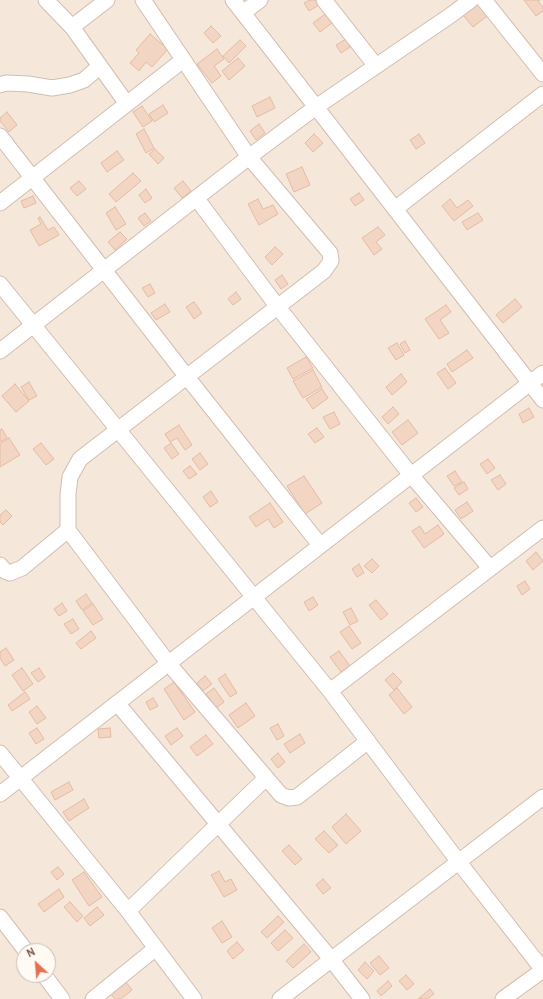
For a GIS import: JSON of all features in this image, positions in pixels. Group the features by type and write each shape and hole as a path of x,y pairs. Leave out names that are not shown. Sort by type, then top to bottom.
{"street":[{"path":"46,0 72,27 99,67 127,104"},
{"path":"72,27 107,0"},
{"path":"143,0 249,157 330,253 331,261 324,271 80,459 70,477 68,530 169,664 282,795 289,798 297,797 368,741"},
{"path":"233,0 543,400"},
{"path":"243,13 260,0"},
{"path":"324,0 376,66"},
{"path":"0,352 249,157 316,107 452,15 471,0"},
{"path":"484,0 543,74"},
{"path":"0,203 183,60"},
{"path":"0,85 6,83 28,84 52,88 70,85 84,80 99,67"},
{"path":"395,209 543,94"},
{"path":"0,136 187,377 320,545"},
{"path":"197,199 277,306 411,475 490,568"},
{"path":"0,284 330,691 458,861 543,970 503,999"},
{"path":"0,794 543,373"},
{"path":"330,691 543,528"},
{"path":"0,565 5,571 10,573 22,568 68,530"},
{"path":"117,703 331,959 362,999"},
{"path":"0,753 128,911 194,999"},
{"path":"128,911 266,778"},
{"path":"280,999 543,797"},
{"path":"0,917 20,943"},
{"path":"93,999 156,948"},
{"path":"50,983 62,999"}],"shaded area":[{"path":"0,0 543,0 543,999 0,999"}],"building":[{"path":"310,0 316,0 319,5 309,11 304,3"},
{"path":"524,0 540,0 538,1 543,7 543,11 536,16"},
{"path":"477,3 487,16 473,27 463,15"},
{"path":"325,14 332,23 320,32 313,23"},
{"path":"211,26 221,36 213,43 204,33"},
{"path":"150,34 168,49 152,67 146,62 139,71 130,63 139,53 136,50"},
{"path":"346,39 350,47 341,53 336,45"},
{"path":"240,40 246,46 229,63 223,56"},
{"path":"217,49 224,59 214,66 221,76 212,83 197,64"},
{"path":"238,58 245,66 229,80 222,71"},
{"path":"270,97 275,108 257,117 252,106"},
{"path":"163,105 168,113 154,122 149,114"},
{"path":"142,106 152,121 143,127 133,112"},
{"path":"7,112 17,125 9,132 0,121 0,118"},
{"path":"259,124 265,133 256,140 250,131"},
{"path":"144,129 154,148 146,153 136,134"},
{"path":"314,134 323,143 313,152 305,143"},
{"path":"419,134 425,143 416,149 410,140"},
{"path":"155,149 164,158 158,164 149,154"},
{"path":"117,151 124,160 107,172 101,163"},
{"path":"302,167 310,185 294,192 286,174"},
{"path":"133,173 141,181 116,202 109,194"},
{"path":"79,181 86,189 77,196 70,188"},
{"path":"183,181 191,191 182,198 174,188"},
{"path":"146,189 152,198 145,203 139,195"},
{"path":"359,193 364,200 355,206 350,199"},
{"path":"33,196 36,203 24,208 21,201"},
{"path":"258,199 263,209 273,205 278,214 259,225 248,204"},
{"path":"450,199 457,208 468,200 473,206 454,221 442,206"},
{"path":"115,207 126,224 116,230 106,213"},
{"path":"145,213 151,221 144,226 138,218"},
{"path":"478,213 483,220 467,230 462,222"},
{"path":"40,217 48,230 54,227 59,235 39,246 30,230 41,224 38,218"},
{"path":"378,227 385,235 376,242 382,249 374,255 362,238"},
{"path":"120,232 127,239 115,250 108,242"},
{"path":"275,247 283,254 272,265 265,257"},
{"path":"282,275 288,284 281,289 275,280"},
{"path":"150,284 155,293 148,297 142,288"},
{"path":"236,292 241,299 233,305 228,299"},
{"path":"515,299 522,307 503,323 496,315"},
{"path":"194,302 202,313 194,319 186,307"},
{"path":"165,304 170,312 156,320 151,313"},
{"path":"446,305 451,312 440,320 449,333 439,339 425,319"},
{"path":"405,341 410,350 405,353 400,344"},
{"path":"397,343 404,355 396,360 388,348"},
{"path":"467,350 473,358 452,372 447,364"},
{"path":"306,357 313,368 293,379 287,368"},
{"path":"445,368 456,383 448,389 437,373"},
{"path":"313,370 322,387 303,398 293,381"},
{"path":"401,374 407,382 392,395 386,387"},
{"path":"29,382 37,396 29,400 21,387"},
{"path":"15,384 29,401 16,412 2,396"},
{"path":"322,389 328,398 313,409 306,399"},
{"path":"393,407 399,414 388,424 382,417"},
{"path":"529,408 534,417 523,423 519,414"},
{"path":"334,412 340,424 330,429 323,417"},
{"path":"408,420 418,433 402,445 392,432"},
{"path":"179,425 192,445 185,450 177,438 170,442 165,434"},
{"path":"317,428 324,437 315,443 308,434"},
{"path":"2,429 7,438 0,442 0,430"},
{"path":"9,438 20,455 0,467 0,444"},
{"path":"41,443 54,459 46,465 33,449"},
{"path":"171,443 179,454 172,459 164,448"},
{"path":"200,453 208,464 200,470 192,459"},
{"path":"488,459 495,468 487,474 480,464"},
{"path":"190,466 197,474 189,479 183,471"},
{"path":"455,471 462,482 454,486 447,476"},
{"path":"500,475 506,484 498,490 491,480"},
{"path":"304,476 322,503 305,514 287,486"},
{"path":"464,482 468,489 459,495 454,488"},
{"path":"211,491 218,502 210,507 203,497"},
{"path":"416,498 423,507 416,512 409,503"},
{"path":"467,502 473,511 461,519 455,510"},
{"path":"270,503 283,522 274,528 268,519 256,527 249,517"},
{"path":"6,510 12,516 3,525 0,522 0,515"},
{"path":"438,525 444,534 424,548 412,531 420,526 425,534"},
{"path":"536,552 543,561 533,570 526,561"},
{"path":"372,559 379,566 372,573 364,566"},
{"path":"359,564 364,573 357,577 352,569"},
{"path":"525,581 530,589 522,595 517,586"},
{"path":"86,594 92,603 82,610 76,601"},
{"path":"313,597 318,605 309,611 304,602"},
{"path":"376,600 388,614 381,620 369,605"},
{"path":"62,603 67,611 59,616 54,609"},
{"path":"93,604 103,619 93,625 83,611"},
{"path":"351,608 358,621 350,625 343,612"},
{"path":"73,619 79,629 71,634 64,624"},
{"path":"349,626 361,643 352,649 340,632"},
{"path":"91,631 96,638 81,649 76,643"},
{"path":"6,648 14,660 5,666 0,658 0,652"},
{"path":"339,651 350,666 341,672 330,657"},
{"path":"22,668 33,684 23,691 12,675"},
{"path":"39,668 45,677 38,682 31,673"},
{"path":"393,673 402,682 394,690 385,680"},
{"path":"225,674 237,693 230,697 218,679"},
{"path":"205,676 212,684 203,691 197,683"},
{"path":"174,682 195,712 184,720 164,689"},
{"path":"214,688 224,702 216,708 206,694"},
{"path":"397,688 412,707 404,714 389,695"},
{"path":"25,692 30,699 12,711 8,705"},
{"path":"153,698 158,706 150,710 146,702"},
{"path":"246,703 255,716 238,728 229,715"},
{"path":"37,706 46,718 37,724 29,712"},
{"path":"278,724 284,736 277,740 270,728"},
{"path":"37,728 44,739 36,744 29,733"},
{"path":"110,728 111,737 99,738 98,729"},
{"path":"177,728 183,736 171,745 165,736"},
{"path":"300,734 305,743 290,753 284,744"},
{"path":"206,735 213,744 197,756 190,747"},
{"path":"278,753 285,762 278,768 271,759"},
{"path":"69,782 73,790 55,800 51,792"},
{"path":"84,799 89,808 69,821 63,812"},
{"path":"346,814 361,831 346,844 332,827"},
{"path":"324,831 338,845 329,853 315,839"},
{"path":"289,845 302,859 295,865 282,851"},
{"path":"58,867 64,874 57,880 51,872"},
{"path":"219,871 225,882 231,879 237,890 224,897 211,875"},
{"path":"84,872 102,897 89,906 72,880"},
{"path":"323,879 331,888 323,894 316,885"},
{"path":"59,889 64,897 44,912 38,904"},
{"path":"70,902 83,916 77,922 64,907"},
{"path":"97,907 104,915 90,926 84,918"},
{"path":"278,916 284,922 267,938 261,932"},
{"path":"222,921 232,937 222,943 212,928"},
{"path":"285,930 293,938 278,951 271,943"},
{"path":"237,942 244,950 233,959 227,951"},
{"path":"304,944 311,952 293,968 286,961"},
{"path":"379,956 389,968 380,975 370,963"},
{"path":"365,962 374,971 367,979 358,970"},
{"path":"406,975 414,984 407,990 399,981"},
{"path":"388,981 392,986 381,996 377,991"},
{"path":"126,982 132,990 121,999 115,999 111,994"},
{"path":"430,989 434,994 427,999 418,999"}]}
